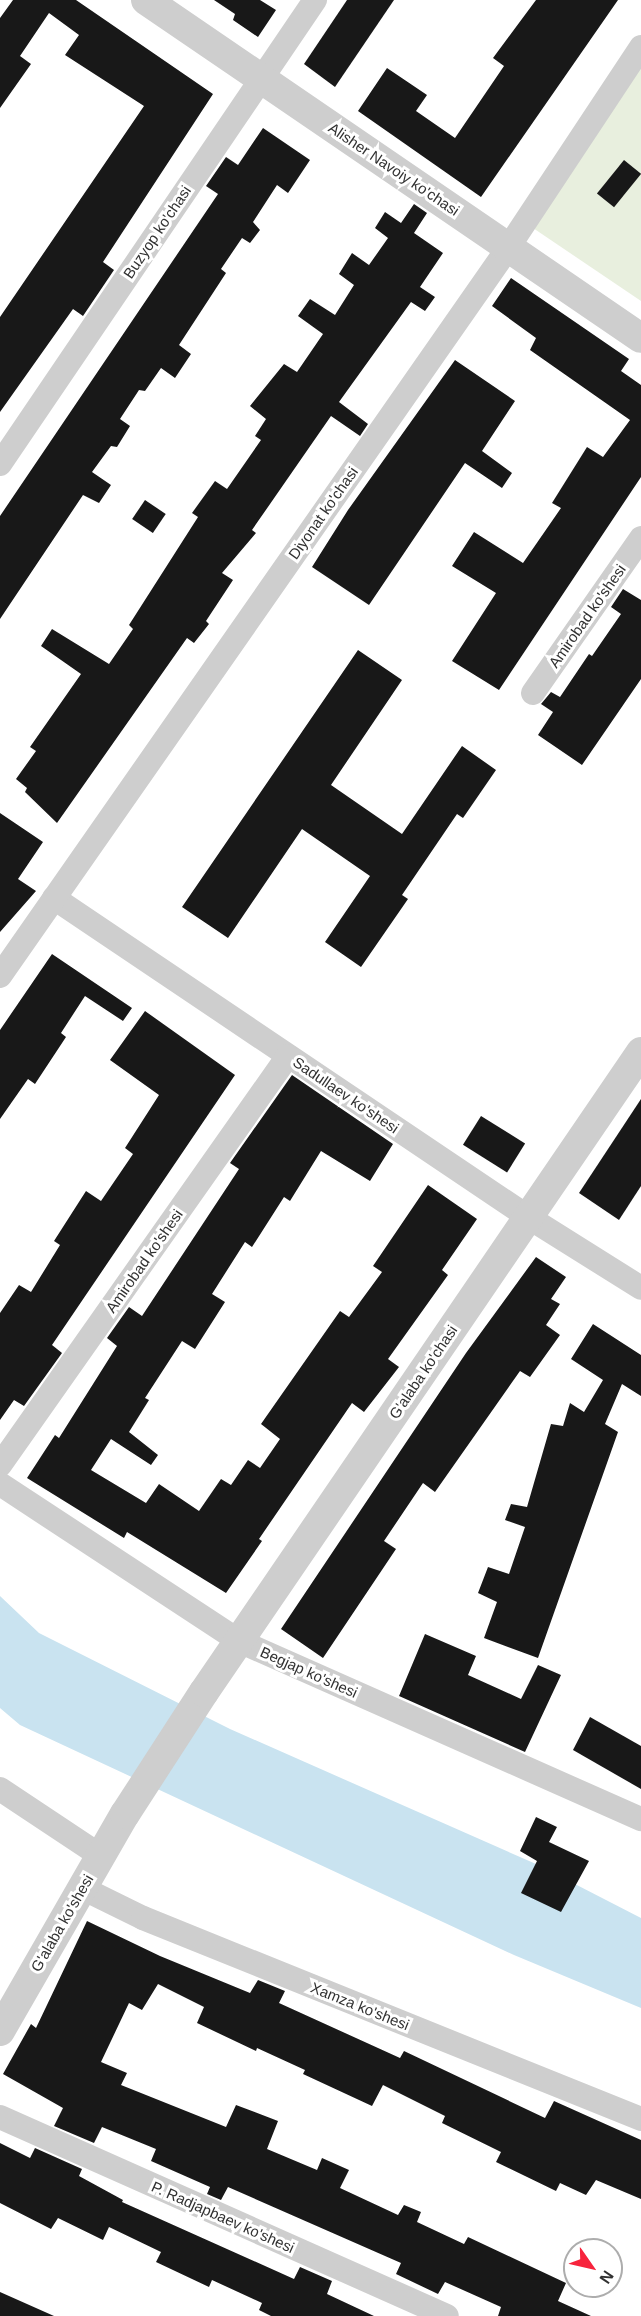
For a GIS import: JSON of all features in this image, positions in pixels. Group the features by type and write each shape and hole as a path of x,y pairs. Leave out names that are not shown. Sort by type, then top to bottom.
{"street":[{"name":"Alisher Navoiy ko'chasi","path":"146,0 641,338"},
{"name":"Buzyop ko'chasi","path":"0,464 315,0"},
{"name":"Diyonat ko'chasi","path":"0,976 508,248 641,46"},
{"name":"Amirobad ko'shesi","path":"533,693 641,538"},
{"name":"Sadullaev ko'shesi","path":"54,898 528,1217 641,1288"},
{"name":"G'alaba ko'chasi","path":"124,1814 204,1692 641,1052"},
{"name":"Amirobad ko'shesi","path":"0,1465 288,1056"},
{"name":"Begjap ko'shesi","path":"0,1484 239,1641 641,1819"},
{"path":"0,1789 101,1856"},
{"name":"G'alaba ko'shesi","path":"0,2031 124,1814"},
{"name":"Xamza ko'shesi","path":"82,1888 142,1918 641,2119"},
{"name":"P. Radjapbaev ko'shesi","path":"0,2117 447,2316"}],"green space":[{"path":"641,67 641,301 533,228"}],"water":[{"path":"0,1596 39,1633 230,1729 536,1864 641,1918 641,2008 514,1955 20,1725 0,1708"}],"building":[{"path":"13,0 76,0 213,94 103,262 114,270 83,316 73,309 0,412 0,317 144,106 65,55 79,35 49,13 20,56 31,64 0,108 0,18"},
{"path":"214,0 260,0 276,10 258,37 233,20 235,14"},
{"path":"347,0 394,0 335,87 304,64"},
{"path":"536,0 618,0 481,197 358,111 387,68 427,95 416,111 455,138 504,66 493,58"},
{"path":"263,128 310,160 288,193 277,185 253,222 260,230 250,243 242,238 221,269 226,273 179,345 191,354 175,378 161,368 145,391 139,390 120,419 130,426 117,447 111,446 92,472 111,485 99,503 83,495 0,619 0,516 218,194 206,186 226,157 238,165"},
{"path":"624,160 641,174 614,207 597,193"},
{"path":"414,204 427,213 414,233 443,253 420,287 435,297 425,311 411,302 339,402 368,424 360,436 331,416 252,530 256,533 222,573 233,580 206,621 209,624 194,643 187,638 57,823 25,792 27,788 16,779 36,751 30,747 81,674 41,646 52,629 109,664 133,629 129,625 198,517 192,513 215,481 227,489 261,440 255,436 266,419 250,406 284,364 297,372 323,334 298,316 310,299 335,315 354,285 339,274 352,253 369,265 388,238 375,228 385,212 401,223"},
{"path":"511,278 629,359 621,371 641,385 641,477 499,690 452,661 496,593 452,566 474,532 523,563 561,508 552,503 587,447 603,457 630,420 530,350 536,338 492,306"},
{"path":"455,360 515,401 482,451 512,473 502,488 465,463 369,605 312,567 348,510"},
{"path":"145,500 166,514 153,533 132,519"},
{"path":"623,589 641,600 641,679 582,765 538,735 553,712 541,704 551,692 560,697 589,654 592,656 621,614 611,607"},
{"path":"358,650 402,680 331,785 402,834 462,746 496,770 463,818 457,814 402,895 408,899 361,967 325,942 370,876 302,829 228,938 182,907"},
{"path":"0,813 43,842 18,879 36,891 0,932"},
{"path":"52,954 132,1008 123,1021 85,996 61,1033 66,1037 35,1084 28,1079 0,1119 0,1030"},
{"path":"145,1011 235,1075 52,1345 62,1353 24,1406 14,1400 0,1420 0,1313 19,1285 31,1292 60,1245 54,1241 86,1191 101,1201 133,1154 125,1148 159,1095 110,1060"},
{"path":"292,1075 393,1144 370,1181 321,1151 290,1201 284,1197 252,1247 245,1242 212,1294 225,1302 195,1349 182,1341 145,1398 149,1400 129,1432 158,1455 151,1465 111,1439 91,1470 146,1503 159,1484 199,1511 221,1479 231,1485 248,1460 260,1468 280,1439 261,1424 340,1311 349,1317 382,1272 373,1266 428,1185 477,1219 442,1270 448,1275 388,1359 399,1367 364,1412 352,1403 259,1539 262,1541 226,1593 127,1532 124,1538 27,1478 55,1435 59,1438 117,1346 107,1338 129,1307 142,1316 239,1169 230,1163"},
{"path":"641,1099 641,1186 619,1220 579,1193"},
{"path":"481,1116 525,1144 507,1172 463,1145"},
{"path":"536,1257 566,1277 551,1299 560,1304 546,1325 560,1335 530,1377 520,1371 435,1492 423,1483 384,1541 396,1549 323,1658 281,1629 466,1353"},
{"path":"593,1324 641,1355 641,1396 622,1384 605,1424 618,1432 538,1658 484,1638 497,1602 478,1593 488,1567 509,1574 525,1527 505,1520 511,1504 527,1507 551,1424 563,1426 570,1403 584,1412 603,1380 571,1359"},
{"path":"425,1634 476,1656 468,1675 521,1699 538,1665 561,1675 525,1752 399,1696"},
{"path":"590,1717 641,1746 641,1789 573,1750"},
{"path":"536,1817 557,1827 549,1842 589,1861 561,1912 521,1893 537,1861 520,1851"},
{"path":"87,1921 160,1956 250,1993 258,1980 285,1991 279,2003 400,2058 404,2051 545,2118 554,2101 641,2140 641,2199 596,2180 586,2195 560,2183 556,2191 496,2162 501,2152 442,2123 445,2116 383,2085 372,2106 303,2074 305,2070 257,2048 256,2051 197,2023 204,2007 158,1984 142,2010 129,2003 101,2062 127,2073 121,2085 226,2127 236,2105 278,2121 267,2149 317,2170 322,2158 349,2170 340,2188 398,2215 404,2205 421,2212 417,2222 464,2244 468,2237 563,2282 563,2290 558,2301 591,2316 498,2316 501,2307 445,2282 438,2294 396,2274 401,2263 228,2187 221,2200 207,2194 210,2187 151,2161 156,2149 102,2127 94,2143 54,2126 63,2108 3,2074 31,2024 36,2028"},
{"path":"0,2143 30,2158 35,2148 82,2169 79,2176 123,2200 122,2202 294,2279 300,2267 332,2281 327,2294 374,2316 271,2316 259,2310 262,2303 212,2280 209,2287 156,2262 161,2252 109,2227 103,2240 58,2218 51,2229 0,2203"},
{"path":"0,2292 54,2316 0,2316"}]}
